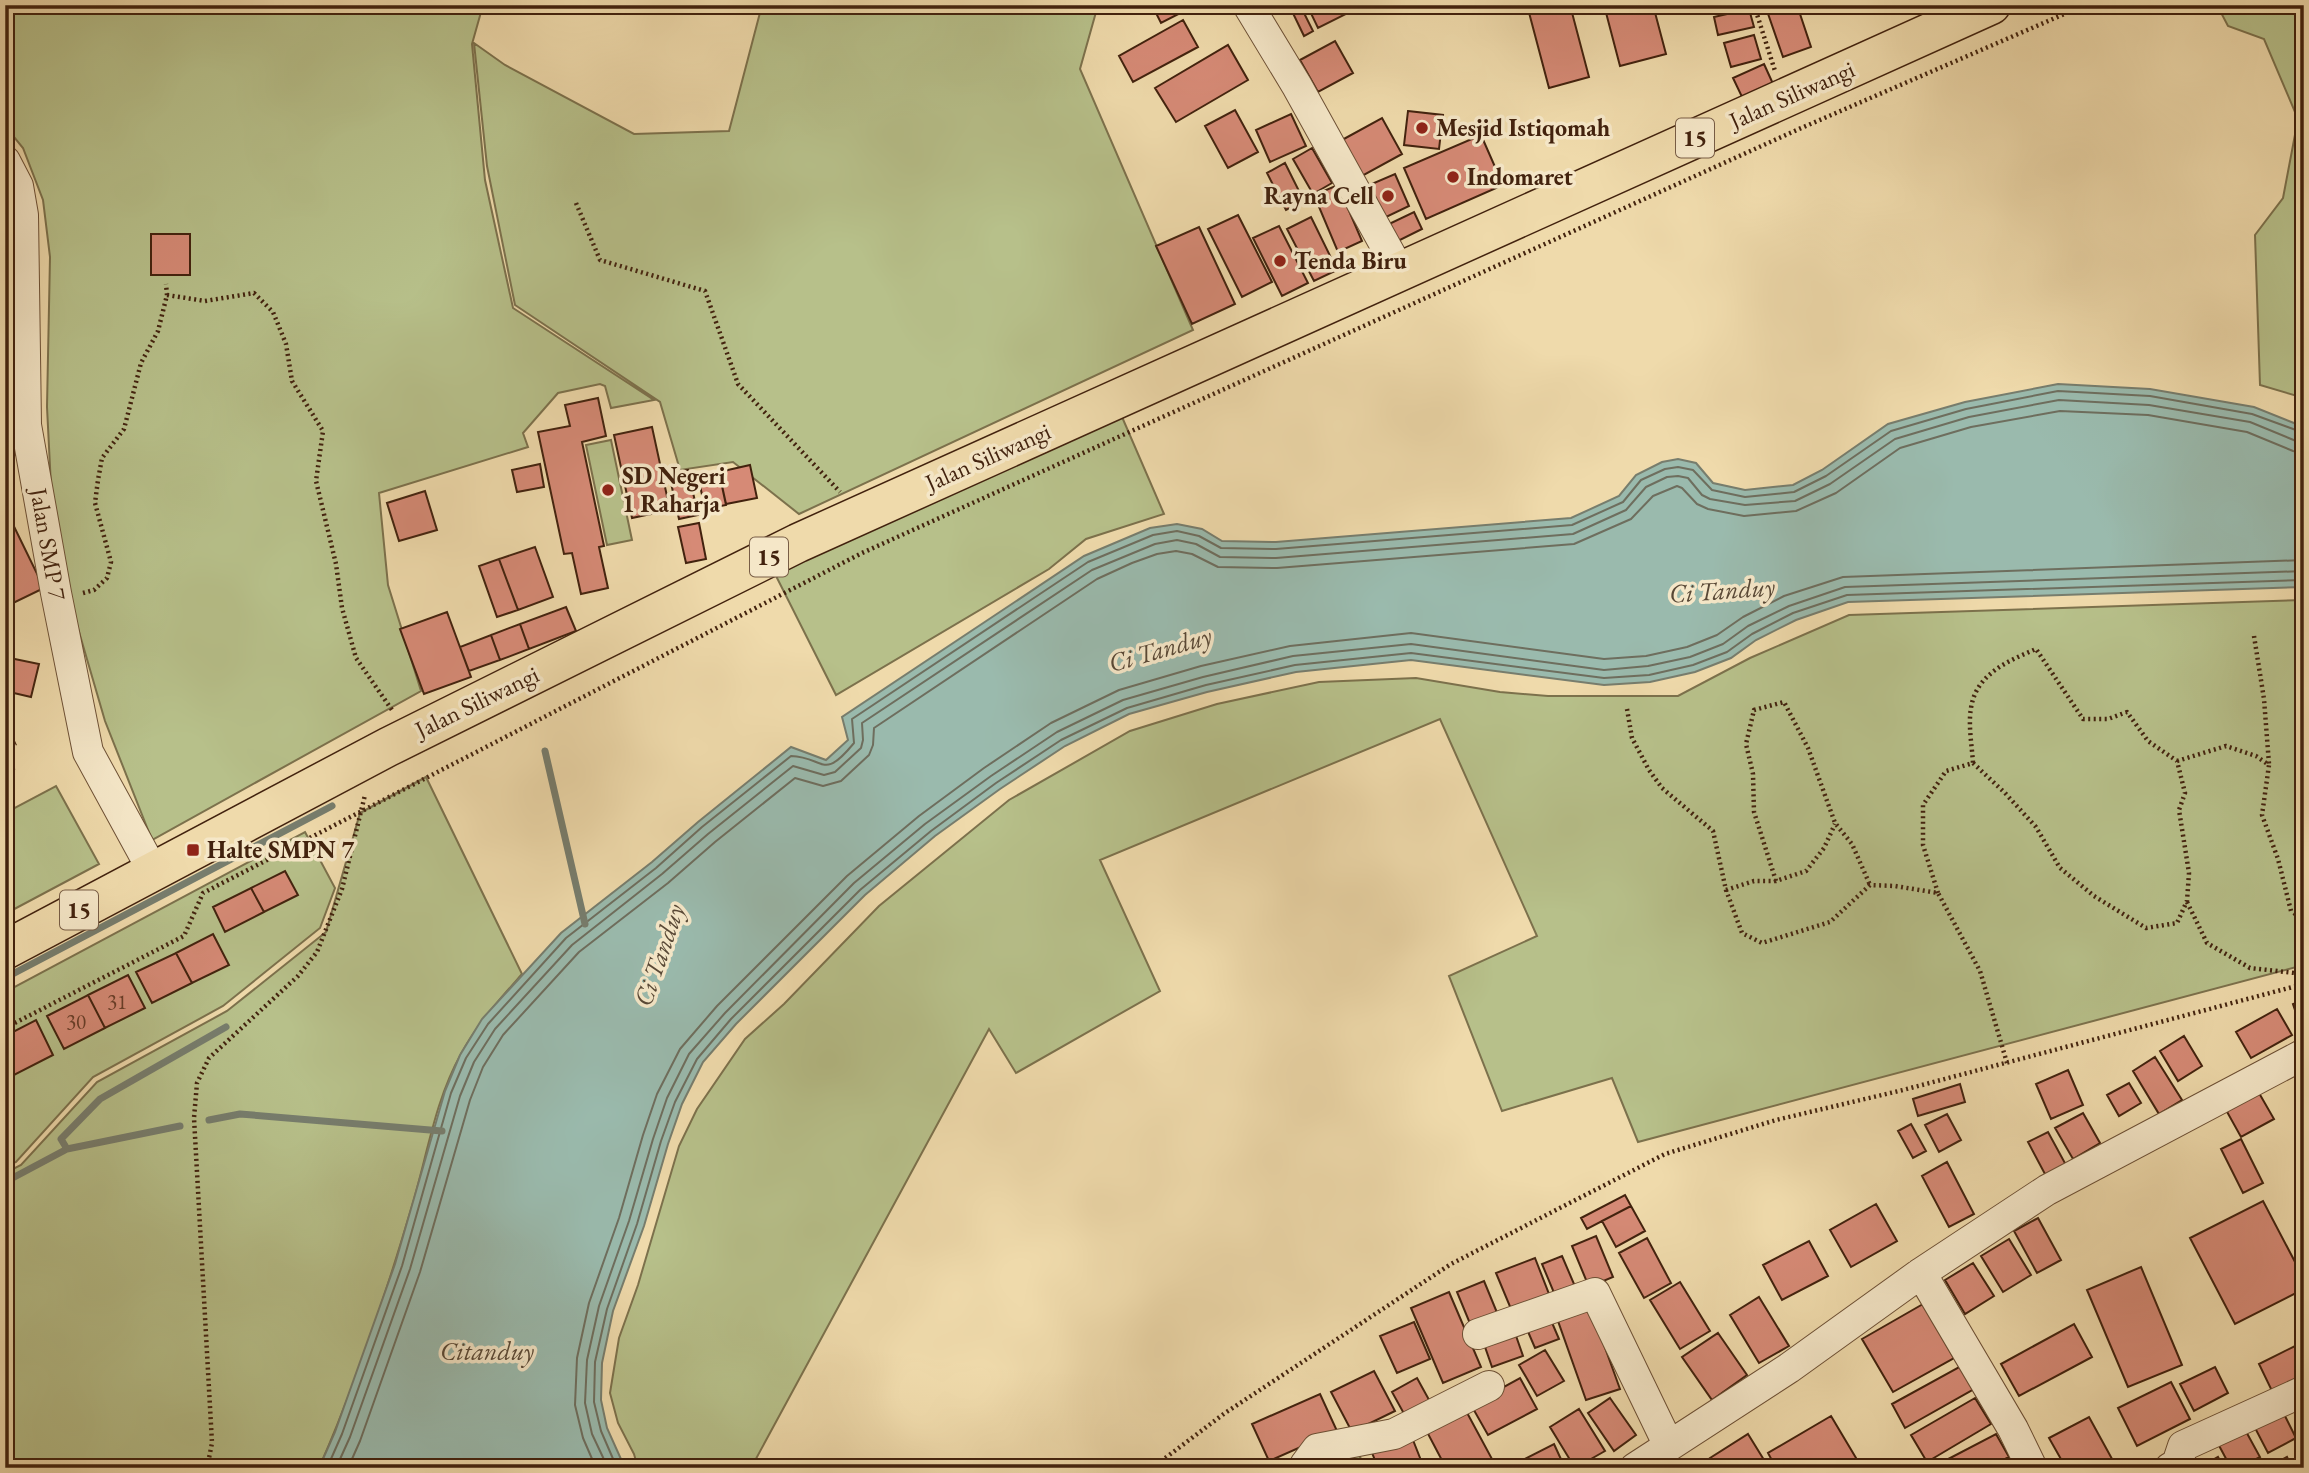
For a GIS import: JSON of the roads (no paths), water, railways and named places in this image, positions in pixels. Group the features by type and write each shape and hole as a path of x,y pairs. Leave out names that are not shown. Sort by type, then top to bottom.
{"highway":[{"name":"Jalan Siliwangi","path":"5,950 112,879 153,871 391,746 852,517 1990,5"}],"street":[{"path":"1248,5 1297,86 1400,272"},
{"name":"Jalan SMP 7","path":"5,162 18,186 23,215 26,425 88,752 153,871"},
{"path":"1635,1468 1789,1368 1921,1273 2047,1190 2304,1054"},
{"path":"1921,1273 2032,1468"},
{"path":"1478,1334 1595,1293 1668,1446"},
{"path":"1302,1467 1317,1448 1394,1434 1489,1386"},
{"path":"2170,1468 2177,1464 2183,1446 2304,1391"}],"water":[{"name":"Citanduy","path":"2058,384 2150,389 2254,407 2304,427 2304,587 1848,602 1796,620 1756,640 1731,658 1695,672 1650,682 1604,685 1411,660 1296,672 1207,692 1129,714 1065,746 935,836 865,895 736,1024 703,1062 682,1104 668,1144 644,1226 613,1311 602,1363 601,1400 607,1428 625,1468 319,1468 335,1432 395,1264 445,1091 460,1055 482,1019 561,933 791,747 826,760 848,740 842,717 1084,556 1150,528 1177,524 1202,529 1222,541 1276,542 1571,518 1619,496 1636,475 1662,462 1678,459 1696,463 1713,483 1745,490 1793,485 1822,470 1888,424 1965,402"}],"waterway":[{"path":"545,751 585,924"},
{"path":"5,978 332,806"},
{"path":"67,1149 61,1139 100,1099 226,1027"},
{"path":"209,1120 240,1114 442,1131"},
{"path":"5,1182 67,1149 180,1126"}],"place":[{"name":"Mesjid Istiqomah","path":"1422,128"},
{"name":"Indomaret","path":"1453,177"},
{"name":"Rayna Cell","path":"1388,196"},
{"name":"Tenda Biru","path":"1280,261"},
{"name":"SD Negeri 1 Raharja","path":"608,490"},
{"name":"Halte SMPN 7","path":"193,850"}],"water label":[{"name":"Ci Tanduy","path":"1722,590"},
{"name":"Ci Tanduy","path":"1160,649"},
{"name":"Ci Tanduy","path":"659,955"}]}
